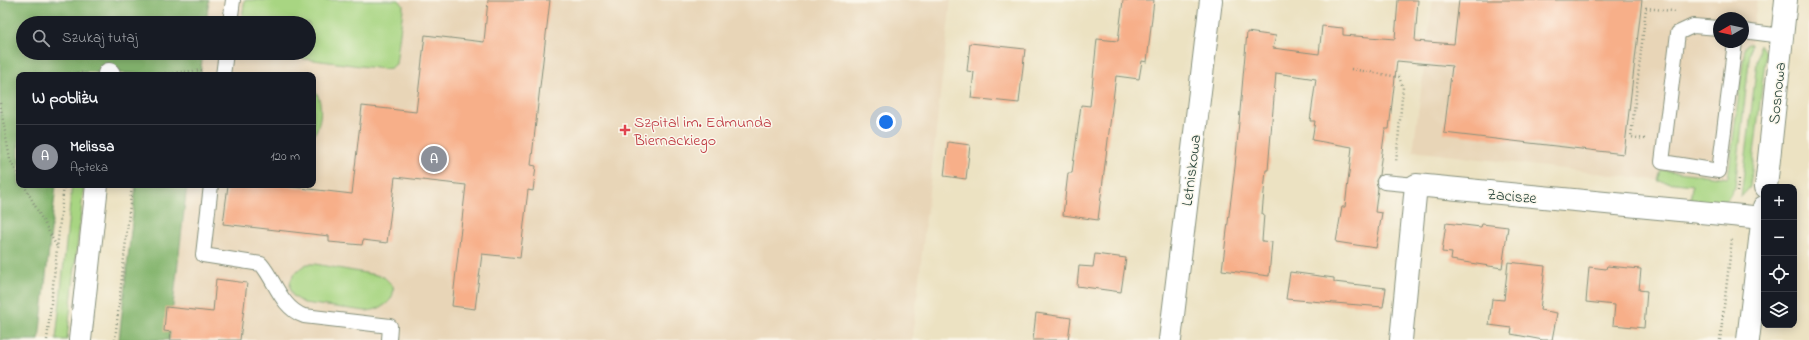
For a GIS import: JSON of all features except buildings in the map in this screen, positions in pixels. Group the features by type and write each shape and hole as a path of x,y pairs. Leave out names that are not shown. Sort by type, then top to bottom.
{"street":[{"name":"Letniskowa","path":"1170,340 1211,0"},
{"name":"Sosnowa","path":"1766,184 1786,0"},
{"name":"Zacisze","path":"1416,185 1734,216 1761,213"},
{"path":"1401,340 1416,185"},
{"path":"80,340 97,188"},
{"path":"1748,340 1762,220"}],"lane":[{"path":"231,16 233,0"},
{"path":"1713,28 1693,26 1678,33 1662,162 1719,171 1735,48"},
{"path":"1749,32 1782,36"},
{"path":"224,72 225,60"},
{"path":"1390,182 1416,185"},
{"path":"211,188 203,255 261,264 268,271 285,302 297,313 390,326 389,340"}],"path":[{"path":"1637,138 1631,137 1646,8 1672,11 1693,26"},
{"path":"1351,69 1399,77 1403,88 1390,182"},
{"path":"180,72 201,70 212,72"},
{"path":"0,103 10,160 16,171"},
{"path":"26,188 57,248"},
{"path":"47,340 64,188"},
{"path":"115,340 132,188"},
{"path":"1720,340 1734,216"}],"shaded area":[{"name":"Szpital im. Edmunda Biernackiego","path":"209,0 951,0 912,340 169,340 188,188 316,188 316,72 200,72 202,60 316,60 316,16 208,16"},
{"path":"1433,0 1757,0 1731,189 1413,151"}],"green space":[{"path":"0,0 209,0 207,16 16,16 16,60 202,60 200,72 16,72 16,188 56,188 39,340 0,340"},
{"path":"245,0 399,0 403,5 396,64 391,68 384,69 314,60 316,60 316,16 242,16"},
{"path":"1749,44 1751,44 1735,187 1726,202 1690,205 1692,185 1658,181 1661,170 1728,178 1745,48 1749,48"},
{"path":"1759,45 1766,53 1750,187 1741,197"},
{"path":"316,92 320,105 320,118 316,131"},
{"path":"72,188 84,188 67,340 56,340"},
{"path":"136,188 187,188 169,340 119,340"},
{"path":"307,264 315,264 384,277 393,286 392,297 381,307 366,311 304,303 293,296 290,286 292,277 295,273"}],"place":[{"name":"Szpital im. Edmunda Biernackiego","path":"625,130"},
{"name":"Melissa","path":"434,159"}]}
